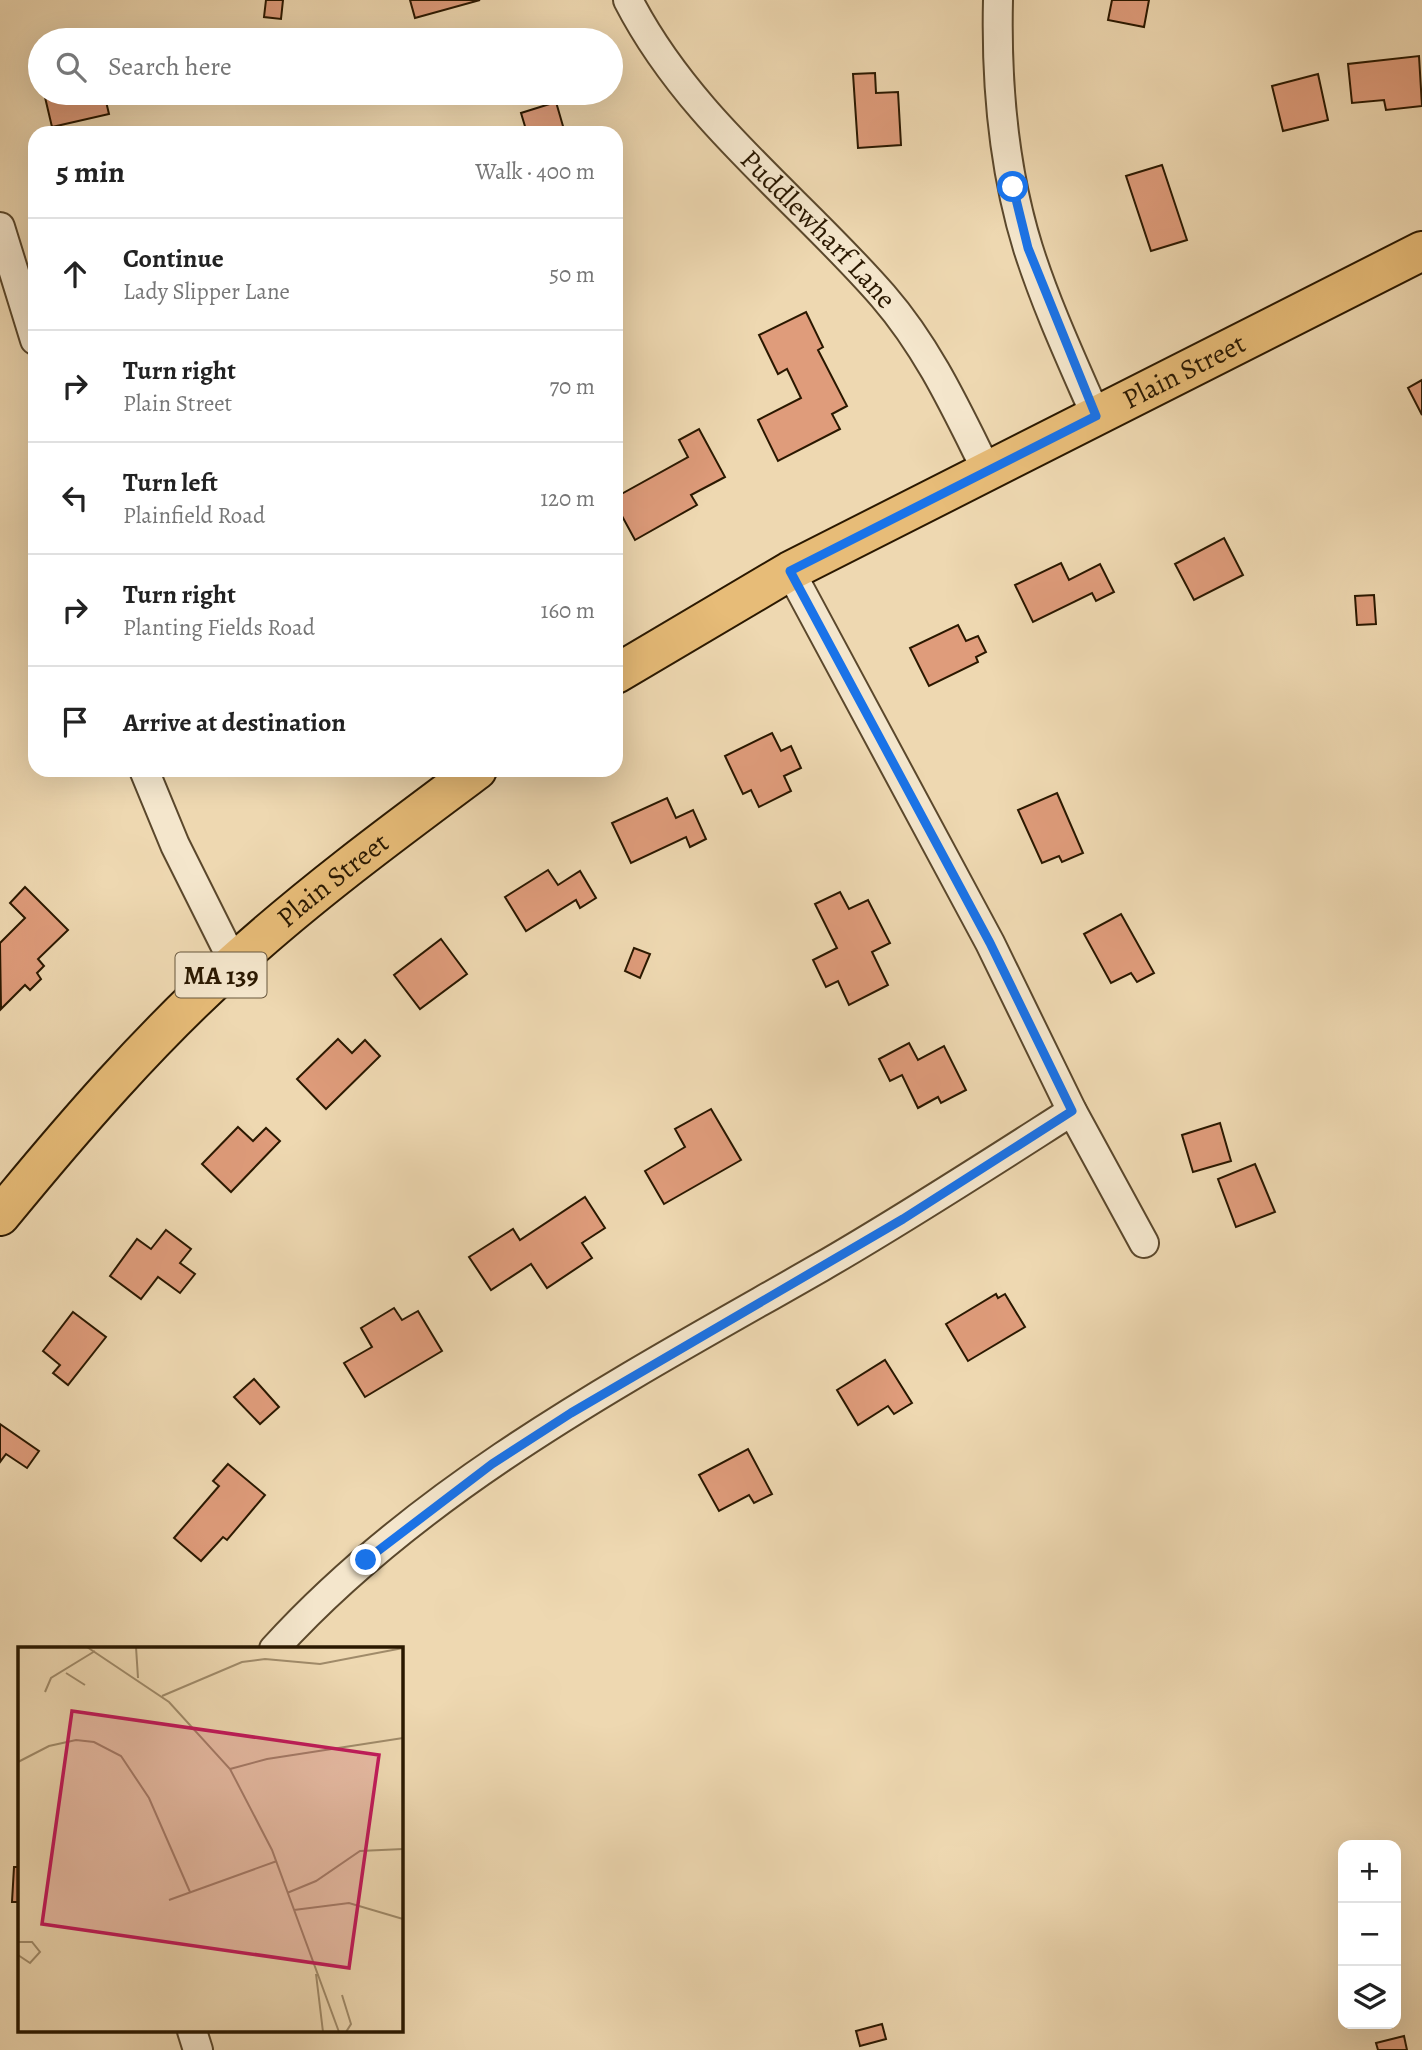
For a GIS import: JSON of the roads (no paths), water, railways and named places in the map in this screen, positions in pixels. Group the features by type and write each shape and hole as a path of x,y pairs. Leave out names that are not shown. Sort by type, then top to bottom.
{"main road":[{"name":"Plain Street","path":"623,670 790,571 1422,251"},
{"name":"Plain Street","path":"0,1216 122,1075 234,962 331,882 468,777"}],"street":[{"name":"Puddlewharf Lane","path":"628,0 647,37 697,106 883,296 919,341 944,384 988,473"},
{"path":"998,0 996,61 1002,124 1013,187 1028,248 1096,416"},
{"path":"0,227 28,317"},
{"path":"790,571 990,943 1072,1111 1144,1243"},
{"path":"147,777 175,845 234,962"},
{"path":"276,1647 316,1602 366,1560 492,1464 652,1364 903,1219 1072,1111"},
{"path":"192,2032 198,2050"}]}
